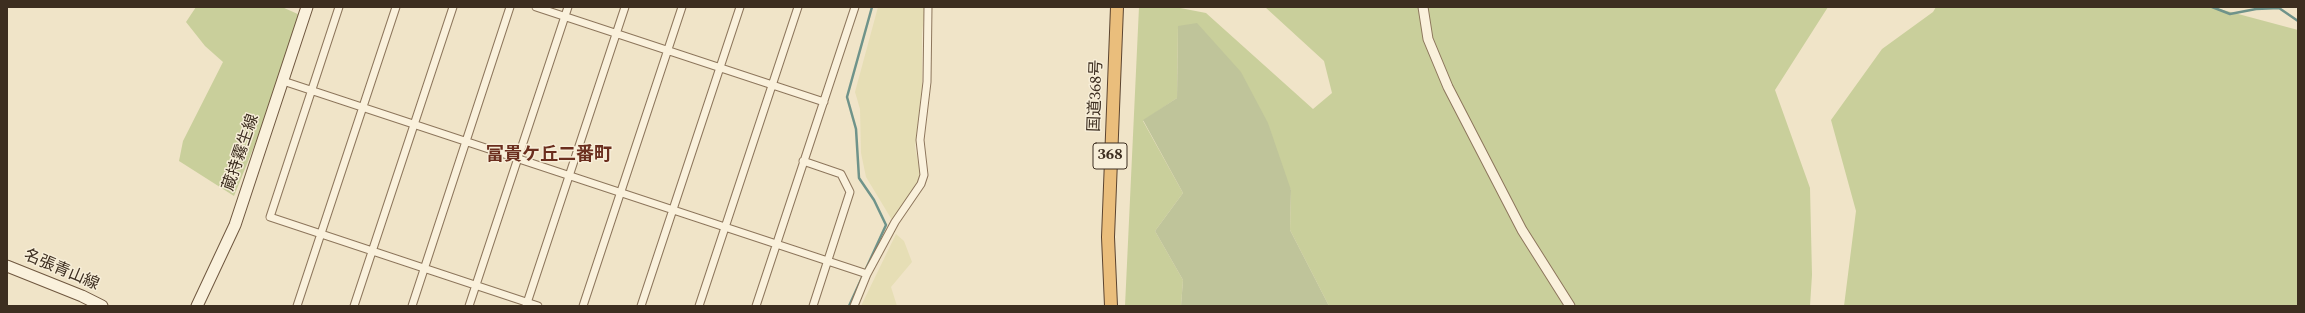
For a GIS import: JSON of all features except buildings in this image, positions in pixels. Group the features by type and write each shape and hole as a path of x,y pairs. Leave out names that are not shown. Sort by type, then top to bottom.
{"highway":[{"name":"国道368号","path":"1111,306 1108,237 1117,7"}],"main road":[{"name":"蔵持霧生線","path":"197,306 235,226 307,7"},
{"name":"名張青山線","path":"7,266 82,296 102,306"}],"street":[{"path":"339,7 270,217 527,304 538,306"},
{"path":"297,306 396,7"},
{"path":"354,306 453,7"},
{"path":"412,306 510,7"},
{"path":"536,7 824,102"},
{"path":"469,306 568,7"},
{"path":"527,304 625,7"},
{"path":"583,306 682,7"},
{"path":"641,306 740,7"},
{"path":"699,306 798,7"},
{"path":"756,306 855,7"},
{"path":"854,306 867,274 895,222 921,184 924,175 920,140 926,82 928,7"},
{"path":"1423,7 1428,39 1448,87 1522,230 1570,306"},
{"path":"283,81 867,274"},
{"path":"803,162 841,174 850,192 813,306"}],"shaded area":[{"path":"878,7 925,7 922,34 922,87 915,147 920,172 919,185 892,220 866,177 861,153 860,109 855,92"},
{"path":"896,234 904,241 912,262 891,287 897,306 861,306"}],"green space":[{"path":"196,7 282,7 300,15 272,102 234,196 179,161 183,141 223,62 205,46 186,22"},
{"path":"1139,7 1175,7 1206,13 1313,109 1332,93 1324,61 1265,7 1828,7 1775,90 1810,188 1812,275 1810,306 1329,306 1290,230 1291,190 1178,26 1177,98 1143,121 1183,193 1155,231 1183,280 1181,306 1125,306"},
{"path":"1936,7 2212,7 2298,30 2298,306 1844,306 1856,211 1831,120 1882,49 1933,12"},
{"path":"1197,23 1241,72 1268,123 1291,190 1290,230 1329,306 1181,306 1183,280 1155,231 1183,193 1143,120 1177,98 1178,26"}],"waterway":[{"path":"849,306 886,225 874,200 859,178 856,129 847,97 872,7"},
{"path":"2212,7 2230,14 2256,9 2279,8 2298,21"}],"district":[{"name":"富貴ケ丘二番町","path":"549,156"}]}
